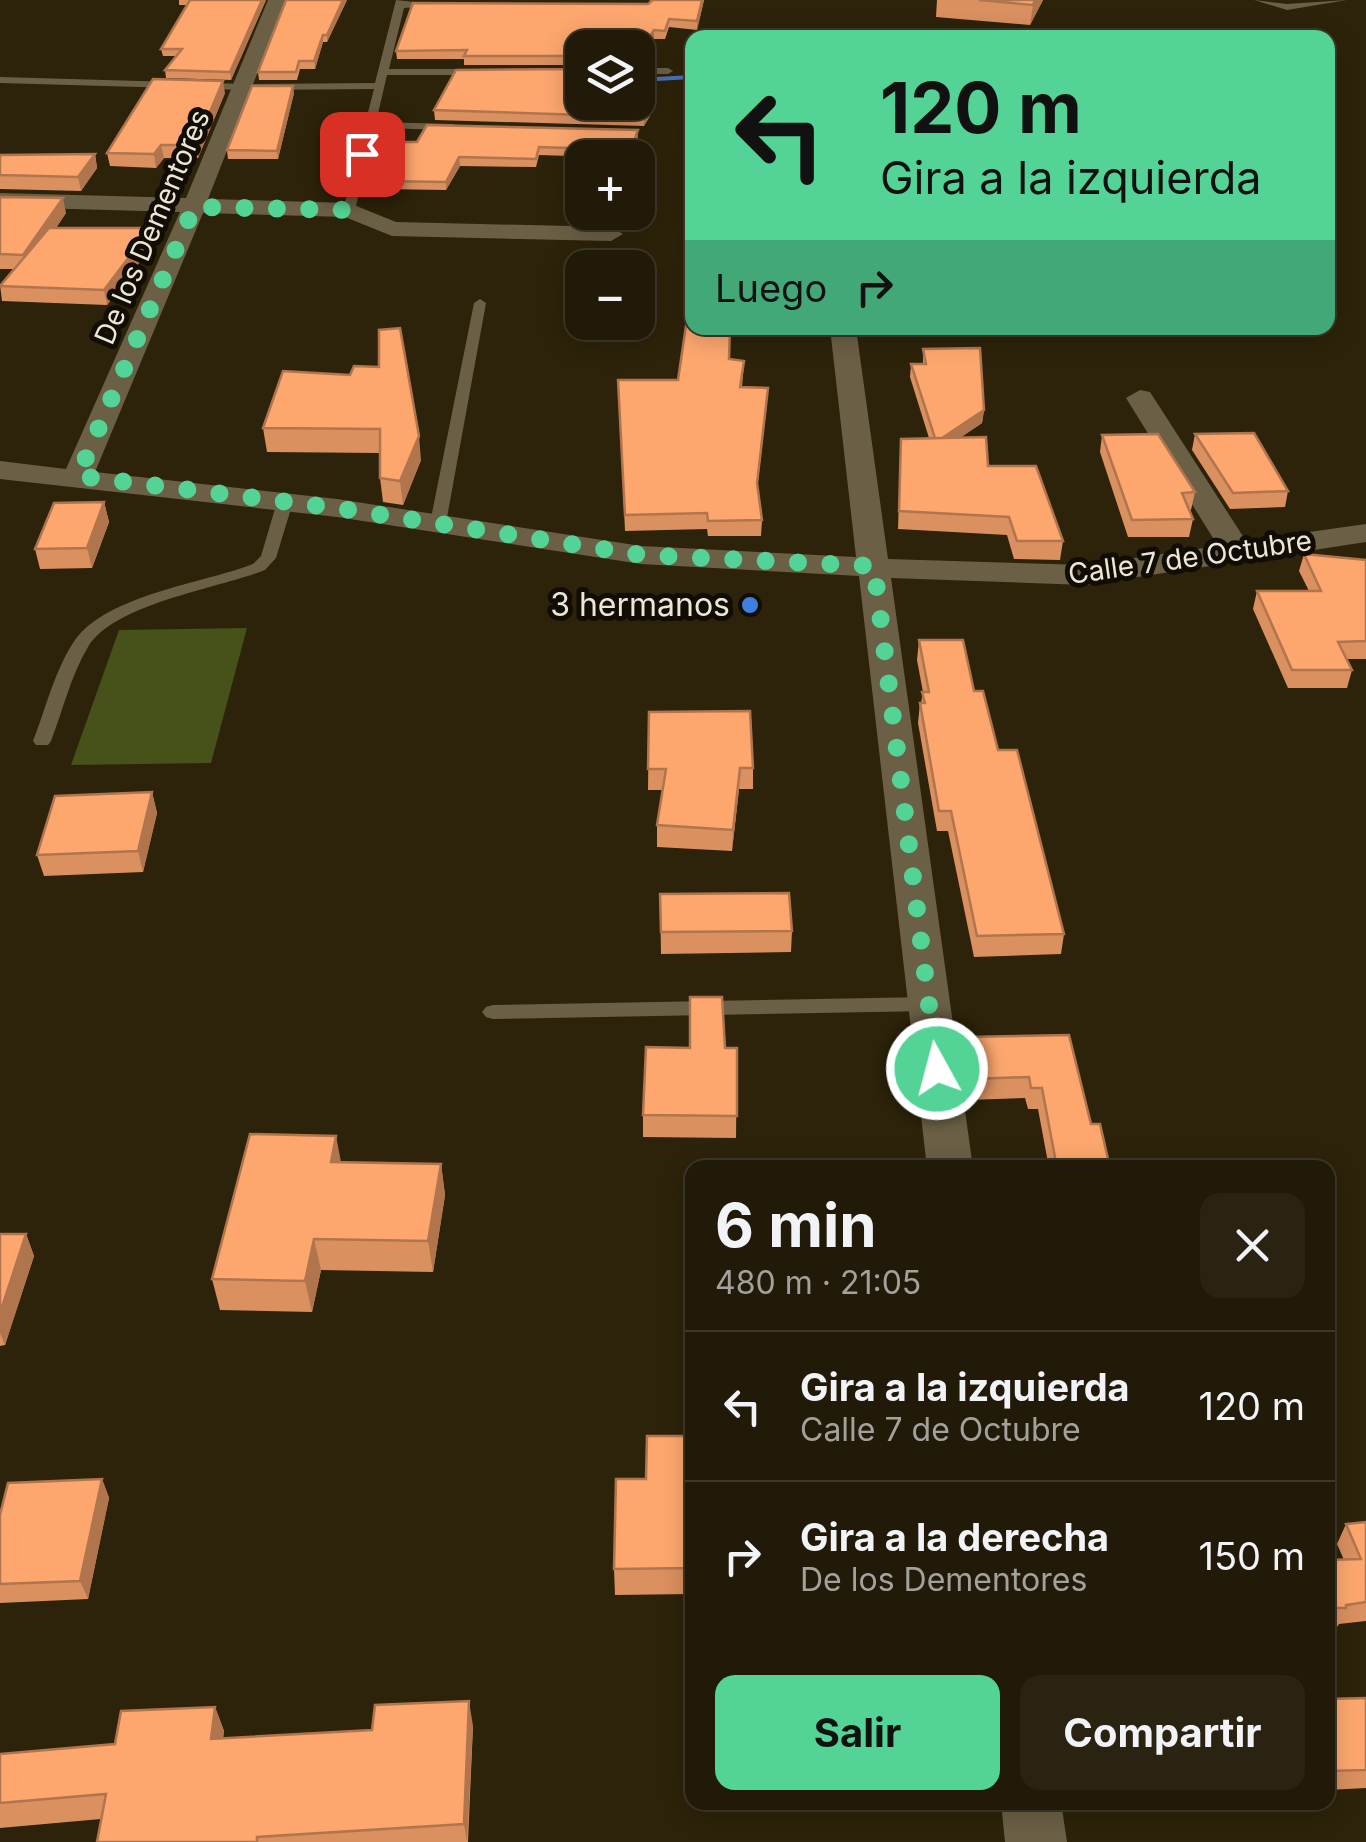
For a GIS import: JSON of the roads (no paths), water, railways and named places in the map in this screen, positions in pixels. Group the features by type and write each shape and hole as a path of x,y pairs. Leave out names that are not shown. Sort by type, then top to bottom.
{"street":[{"name":"De los Dementores","path":"78,476 245,88 277,0"},
{"path":"0,200 349,210 379,226 406,230 611,234"},
{"path":"844,335 949,1160"},
{"path":"1140,398 1237,552"},
{"name":"Calle 7 de Octubre","path":"0,470 285,502 642,555 1058,577 1366,532"},
{"path":"1032,1810 1036,1842"}],"lane":[{"path":"1259,0 1287,7 1342,0"},
{"path":"349,210 400,2 456,5"},
{"path":"655,71 668,71"},
{"path":"382,72 492,72"},
{"path":"0,80 245,88 379,86"},
{"path":"370,126 466,128"},
{"path":"438,523 480,302"},
{"path":"42,741 84,638 101,622 123,612 259,567 268,558 276,520 285,502"},
{"path":"493,1012 929,1004"}],"waterway":[{"path":"655,79 685,77"}],"place":[{"name":"3 hermanos","path":"750,605"}]}
